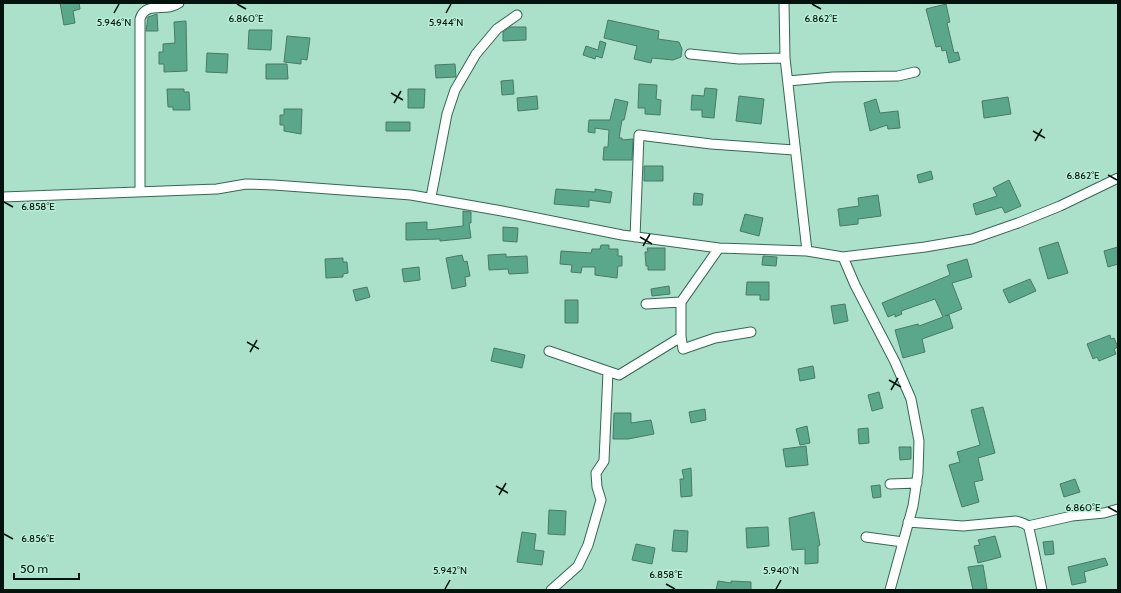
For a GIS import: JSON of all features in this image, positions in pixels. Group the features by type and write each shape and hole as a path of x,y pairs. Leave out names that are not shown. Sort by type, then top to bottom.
{"street":[{"path":"140,191 140,19 142,12 146,9 154,6 172,6 179,3"},
{"path":"784,3 785,58 794,150 807,251"},
{"path":"431,198 447,114 454,90 476,54 496,29 517,15"},
{"path":"690,54 739,59 785,58"},
{"path":"788,81 833,77 898,76 915,72"},
{"path":"635,237 639,135 711,144 794,150"},
{"path":"3,197 217,189 246,184 274,184 431,198 502,210 598,231 719,248 807,251 843,257 926,247 972,238 1018,223 1060,206 1118,178"},
{"path":"719,248 681,302 681,337 683,349 715,338 751,332"},
{"path":"843,257 855,285 895,362 911,399 919,441 917,483 890,590"},
{"path":"646,304 681,302"},
{"path":"549,351 619,375 681,337"},
{"path":"551,590 578,566 588,545 597,516 600,500 596,473 604,461 608,372"},
{"path":"890,484 917,483"},
{"path":"908,522 963,526 1016,521 1028,526 1072,516 1104,514 1118,509"},
{"path":"1028,526 1042,590"},
{"path":"866,537 903,542"}],"building":[{"path":"60,3 79,3 80,9 73,11 75,23 64,25"},
{"path":"946,4 950,22 947,23 954,53 958,52 960,60 949,63 946,50 942,51 941,46 936,47 926,9"},
{"path":"157,14 158,31 146,31 148,17"},
{"path":"608,20 659,31 658,39 679,42 682,49 681,57 673,60 652,58 651,63 634,59 637,46 604,38"},
{"path":"186,21 187,71 164,72 164,64 159,64 159,52 163,52 163,44 175,43 174,22"},
{"path":"510,27 526,27 526,40 503,41 503,32"},
{"path":"249,30 272,30 271,50 248,49"},
{"path":"287,36 310,38 307,60 301,59 301,64 284,62"},
{"path":"600,41 606,43 602,58 596,56 595,59 583,55 586,46 598,50"},
{"path":"207,53 228,54 227,73 206,72"},
{"path":"266,64 287,64 288,79 266,79"},
{"path":"455,64 456,77 436,78 435,65"},
{"path":"513,80 514,94 502,95 501,81"},
{"path":"639,84 657,85 656,99 661,100 660,115 645,114 645,108 638,108"},
{"path":"705,88 717,89 714,118 702,117 702,110 691,110 692,95 704,96"},
{"path":"167,89 184,89 184,92 189,92 190,110 173,110 173,107 168,107"},
{"path":"408,89 425,89 424,108 408,108"},
{"path":"537,96 538,109 518,111 517,98"},
{"path":"739,96 764,99 761,124 736,121"},
{"path":"1008,97 1011,114 984,118 982,101"},
{"path":"615,99 628,102 624,120 622,120 619,138 622,138 622,140 633,139 632,160 603,160 604,147 608,147 609,130 595,128 595,133 588,132 589,120 610,120"},
{"path":"876,99 880,113 898,111 900,128 888,129 887,125 870,131 864,103"},
{"path":"284,109 302,109 301,134 284,131 284,125 280,125 280,115 284,115"},
{"path":"386,122 410,122 410,131 386,131"},
{"path":"644,166 663,166 663,181 644,181"},
{"path":"931,171 933,179 919,183 917,175"},
{"path":"1009,180 1021,206 1005,213 1002,207 976,215 973,204 997,196 993,188"},
{"path":"556,189 595,192 595,189 612,192 610,203 589,200 589,207 554,204"},
{"path":"694,193 703,194 702,205 693,205"},
{"path":"878,195 881,216 858,219 858,224 840,226 838,209 859,206 858,198"},
{"path":"463,211 471,212 471,223 469,223 471,238 440,241 440,239 406,240 406,223 427,222 427,230 463,226"},
{"path":"745,214 763,218 759,236 740,231"},
{"path":"503,227 518,228 517,242 503,241"},
{"path":"1058,242 1068,273 1048,279 1039,248"},
{"path":"601,245 609,245 609,249 618,249 618,256 622,256 622,266 618,266 617,278 595,275 595,267 582,267 581,273 571,272 572,265 560,264 561,251 591,253 592,249 600,249"},
{"path":"1118,247 1118,264 1108,267 1104,251"},
{"path":"647,248 665,248 665,270 648,270 648,266 646,266 645,252 648,252"},
{"path":"506,254 506,257 527,256 528,273 509,274 508,269 489,270 488,255"},
{"path":"462,255 464,262 467,261 470,276 465,277 466,286 452,289 446,258"},
{"path":"763,256 777,257 776,266 762,265"},
{"path":"343,258 343,262 347,262 348,273 343,274 343,277 326,278 325,259"},
{"path":"967,259 972,277 952,283 962,309 945,316 949,315 953,328 922,339 925,352 903,358 895,330 918,324 919,326 943,317 935,299 901,311 902,314 895,317 895,314 888,317 882,303 950,275 947,265"},
{"path":"419,267 420,280 404,282 402,269"},
{"path":"1030,279 1036,291 1009,303 1003,290"},
{"path":"747,282 769,282 769,300 760,300 760,295 746,295"},
{"path":"669,286 670,294 652,296 651,289"},
{"path":"367,287 370,297 356,301 353,290"},
{"path":"565,300 578,300 578,323 565,323"},
{"path":"845,304 848,321 834,324 831,306"},
{"path":"1110,335 1111,339 1114,338 1118,347 1114,349 1116,354 1099,361 1097,357 1093,359 1087,344"},
{"path":"494,348 525,355 522,368 491,361"},
{"path":"813,366 815,378 800,381 798,369"},
{"path":"879,392 883,408 872,411 868,395"},
{"path":"983,407 995,453 978,458 983,480 974,482 979,502 962,507 949,465 960,462 957,452 980,445 971,410"},
{"path":"705,409 706,420 691,423 689,412"},
{"path":"614,413 631,413 631,423 651,420 654,434 628,439 613,439"},
{"path":"807,426 810,443 800,445 796,429"},
{"path":"868,428 869,443 859,444 858,429"},
{"path":"806,446 808,465 786,467 783,449"},
{"path":"899,447 911,447 911,459 900,460"},
{"path":"691,468 692,496 681,497 680,479 684,479 682,470"},
{"path":"1075,479 1080,492 1064,497 1060,484"},
{"path":"880,485 881,497 873,498 871,486"},
{"path":"549,510 566,511 565,535 548,534"},
{"path":"814,512 820,545 818,546 818,563 805,564 805,549 792,550 789,518"},
{"path":"768,527 769,546 747,548 746,528"},
{"path":"674,530 688,531 687,552 672,551"},
{"path":"522,532 536,534 534,550 544,551 542,565 517,562"},
{"path":"995,536 1001,557 978,563 974,546 980,545 978,540"},
{"path":"1053,541 1054,554 1045,555 1043,542"},
{"path":"636,544 655,548 652,564 632,560"},
{"path":"1105,558 1108,565 1084,572 1086,582 1072,585 1068,567"},
{"path":"983,565 987,589 973,590 968,567"},
{"path":"718,581 731,583 731,581 751,582 751,590 716,590"}]}
